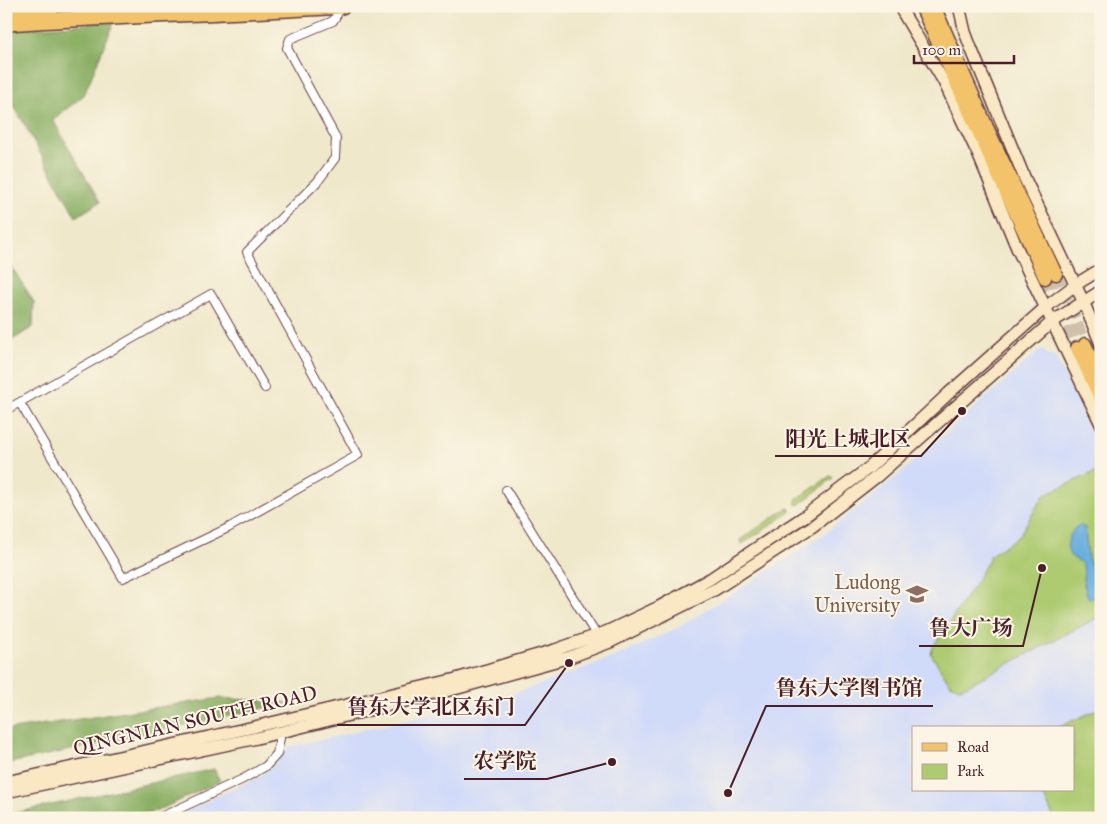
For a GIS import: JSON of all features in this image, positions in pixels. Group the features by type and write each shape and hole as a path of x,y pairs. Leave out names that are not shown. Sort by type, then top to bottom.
{"highway":[{"path":"6,9 53,6"},
{"path":"6,23 127,16 235,13 342,6"}],"main road":[{"path":"921,6 976,132 1050,276"},
{"path":"934,6 976,132 979,156 1017,248 1101,424"},
{"path":"959,6 971,48 1021,170 1083,301 1101,344"},
{"path":"899,8 976,132"},
{"name":"QINGNIAN SOUTH ROAD","path":"6,782 254,727 456,679 597,636 659,607 710,579 761,547 840,491 870,467 949,393 1046,307 1075,285 1101,269"},
{"name":"QINGNIAN SOUTH ROAD","path":"6,792 281,732 458,688 570,657 610,642 716,589 767,557 847,501 937,425 1052,322 1101,291"},
{"path":"1101,378 1081,346 1101,400"}],"street":[{"path":"20,403 123,578 228,528 358,455 247,252 318,181 335,158 336,138 287,48 290,40 333,21 342,6"},
{"path":"6,410 211,294 265,388"},
{"path":"506,490 597,636"},
{"path":"155,818 242,779 266,766 277,754 281,732"}],"shaded area":[{"name":"Ludong University","path":"1041,349 1049,355 1054,355 1101,443 1101,818 173,818 258,778 276,764 288,747 500,699 624,653 681,626 828,531 904,470"}],"green space":[{"path":"114,22 84,95 53,120 100,202 76,217 13,104 6,108 6,30"},
{"path":"6,258 34,302 33,327 6,344"},
{"path":"1097,471 1101,479 1101,616 966,686 959,688 950,684 931,654 933,647 977,581 991,555 1019,536 1044,495"},
{"path":"830,476 833,478 798,505 796,504 796,500"},
{"path":"787,508 790,509 790,512 742,544 740,540"},
{"path":"220,698 287,703 6,764 6,730"},
{"path":"1101,708 1101,818 1054,818 1042,792 1074,792 1074,726 1061,726"},
{"path":"214,769 220,781 157,811 115,818 6,818 6,815"}],"water":[{"path":"1080,525 1085,528 1088,558 1101,577 1101,594 1098,597 1089,599 1083,582 1083,566 1068,551 1071,533"}],"tunnel":[{"path":"1056,274 1085,344"},
{"path":"1045,278 1077,348"}],"place":[{"name":"阳光上城北区","path":"962,411"},
{"name":"鲁大广场","path":"1042,568"},
{"name":"Ludong University","path":"917,594"},
{"name":"鲁东大学北区东门","path":"569,663"},
{"name":"农学院","path":"612,762"},
{"name":"鲁东大学图书馆","path":"728,793"}]}
